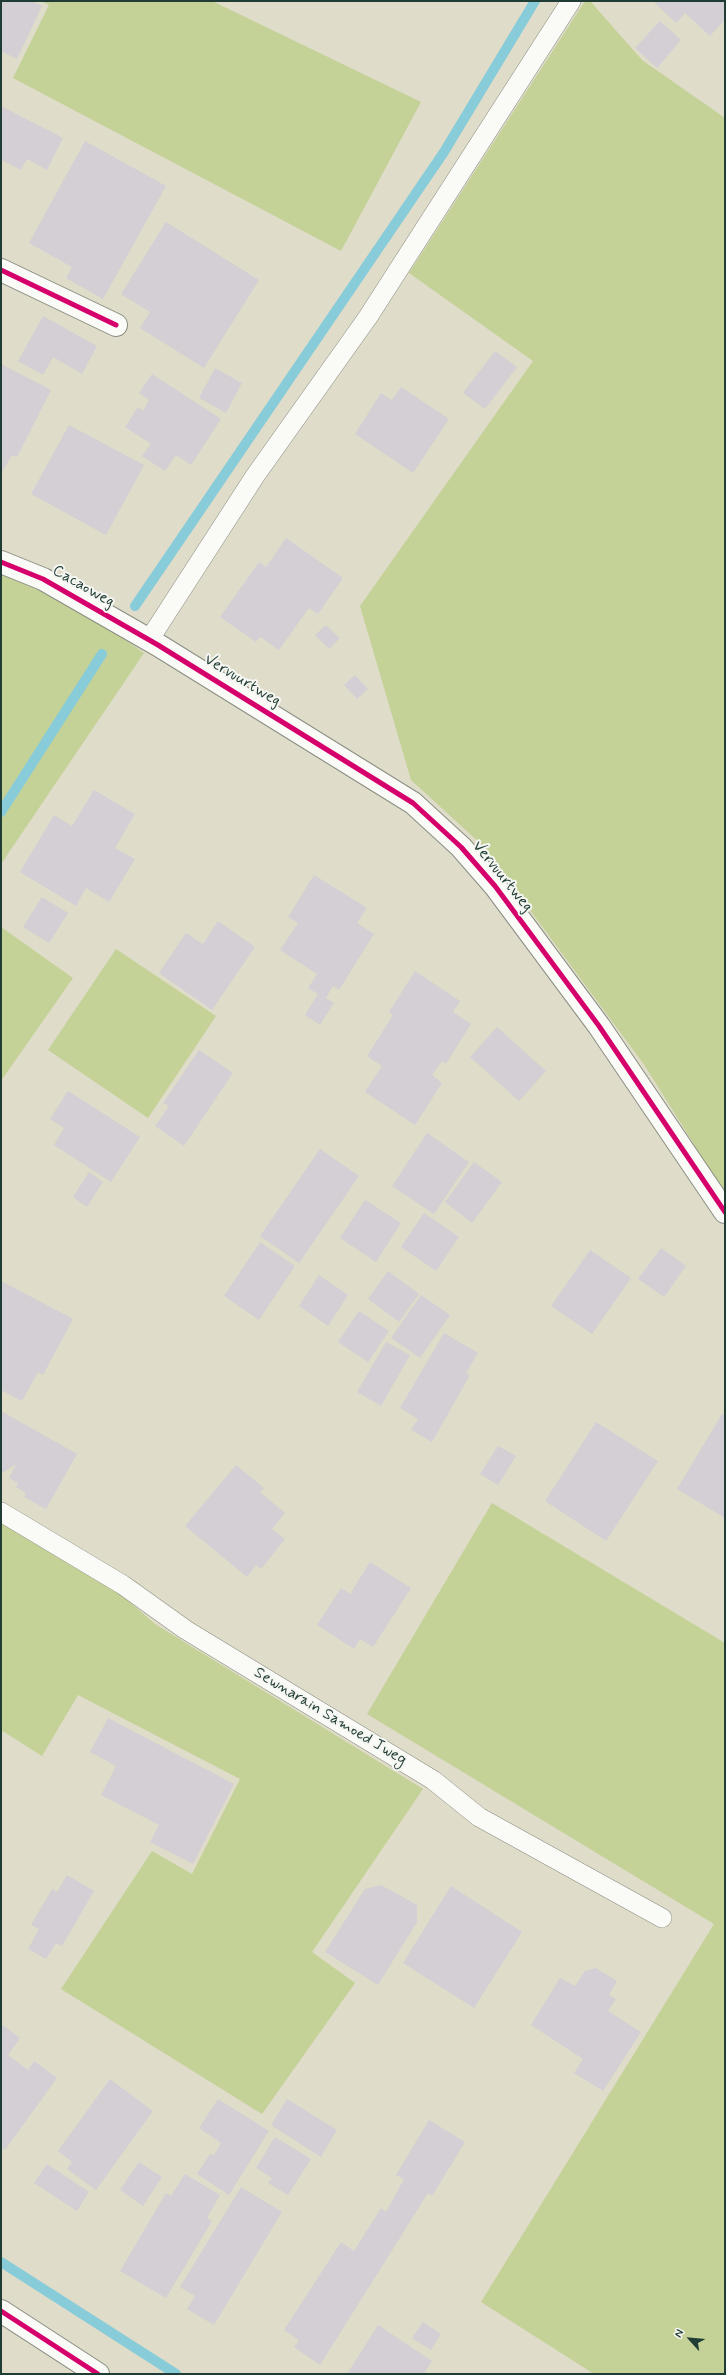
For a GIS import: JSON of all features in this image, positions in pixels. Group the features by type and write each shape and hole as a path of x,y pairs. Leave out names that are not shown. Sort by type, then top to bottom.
{"street":[{"path":"1,270 116,325"},
{"name":"Cacaoweg","path":"1,562 42,579 149,640"},
{"name":"Vervuurtweg","path":"149,640 413,803 461,847 495,886 600,1026 725,1212"},
{"path":"1,2311 98,2374"}],"lane":[{"path":"149,640 255,476 368,317 571,1"},
{"name":"Sewnarain Samoed Jweg","path":"1,1512 123,1585 186,1630 433,1780 479,1816 662,1918"}],"green space":[{"path":"41,1 212,1 421,102 341,251 13,78 49,5"},
{"path":"585,1 590,1 642,60 725,118 725,1194 645,1066 482,845 411,780 360,606 533,361 409,273"},
{"path":"1,574 40,591 75,609 109,629 144,653 1,864"},
{"path":"1,927 73,978 1,1081"},
{"path":"116,949 216,1016 148,1118 48,1050"},
{"path":"492,1503 725,1643 725,2374 594,2374 481,2302 714,1924 367,1714"},
{"path":"1,1521 118,1592 155,1624 423,1789 312,1952 355,1983 262,2114 61,1989 152,1851 192,1874 240,1779 78,1695 42,1756 1,1730"}],"building":[{"path":"1,1 32,1 42,6 17,59 1,51"},
{"path":"653,1 725,1 725,20 710,36 685,13 676,23"},
{"path":"660,21 681,40 657,68 635,48"},
{"path":"1,106 63,138 47,170 27,159 21,170 1,160"},
{"path":"85,141 166,186 103,299 66,278 72,267 29,243"},
{"path":"166,222 259,280 204,368 140,328 150,312 121,294"},
{"path":"43,316 97,346 82,374 53,357 43,375 18,361"},
{"path":"495,351 517,367 485,409 463,393"},
{"path":"1,364 51,390 17,457 12,455 1,474"},
{"path":"215,368 242,383 226,413 199,398"},
{"path":"152,374 221,419 191,465 176,455 165,471 142,456 151,444 125,427 138,407 143,411 149,400 139,393"},
{"path":"401,387 449,419 413,473 355,434 381,393 392,400"},
{"path":"69,425 144,465 106,535 31,494"},
{"path":"286,538 343,578 318,614 309,608 279,650 260,637 256,642 220,617 259,562 266,567"},
{"path":"326,625 340,638 329,649 315,635"},
{"path":"355,675 368,689 357,699 344,685"},
{"path":"94,790 135,814 115,848 135,859 109,902 86,888 76,906 20,872 54,815 72,826"},
{"path":"314,875 367,908 357,923 374,934 339,990 333,986 326,998 334,1003 320,1025 305,1015 318,994 308,988 317,974 280,950 298,923 288,917"},
{"path":"42,897 68,913 49,943 23,927"},
{"path":"218,921 255,947 212,1010 159,973 186,933 203,944"},
{"path":"415,971 460,1001 453,1012 471,1024 446,1064 442,1061 432,1075 442,1083 415,1125 365,1092 382,1066 367,1056 393,1015 389,1012"},
{"path":"497,1027 546,1071 519,1101 470,1057"},
{"path":"199,1050 233,1073 184,1146 155,1126 169,1106 163,1103"},
{"path":"68,1091 140,1137 111,1182 54,1145 64,1128 50,1119"},
{"path":"427,1133 469,1162 434,1214 392,1186"},
{"path":"320,1149 359,1176 299,1263 260,1236"},
{"path":"474,1162 502,1182 472,1223 445,1202"},
{"path":"89,1172 103,1182 87,1207 73,1197"},
{"path":"365,1200 401,1223 376,1262 340,1238"},
{"path":"424,1213 459,1237 436,1271 401,1247"},
{"path":"260,1242 295,1266 259,1320 224,1296"},
{"path":"661,1248 686,1266 664,1297 638,1279"},
{"path":"590,1250 631,1278 592,1334 551,1306"},
{"path":"388,1271 419,1294 399,1322 368,1299"},
{"path":"319,1275 348,1295 328,1326 299,1306"},
{"path":"1,1281 73,1319 43,1375 38,1372 22,1401 1,1390"},
{"path":"421,1295 450,1315 420,1358 391,1338"},
{"path":"359,1311 389,1331 368,1362 338,1342"},
{"path":"444,1333 478,1353 466,1373 470,1375 432,1442 411,1430 418,1419 400,1408"},
{"path":"386,1342 410,1355 381,1406 357,1392"},
{"path":"1,1411 77,1454 46,1509 24,1497 26,1493 16,1487 18,1483 9,1478 16,1464 1,1474"},
{"path":"722,1414 725,1416 725,1518 677,1489"},
{"path":"596,1422 658,1461 606,1541 545,1501"},
{"path":"498,1446 516,1456 498,1485 480,1474"},
{"path":"236,1465 264,1488 260,1492 285,1513 272,1529 285,1539 261,1569 256,1565 247,1577 185,1526"},
{"path":"370,1562 411,1588 373,1647 360,1639 354,1649 317,1625 341,1588 350,1594"},
{"path":"108,1718 234,1784 193,1864 150,1842 159,1825 101,1795 116,1766 90,1752"},
{"path":"67,1875 94,1891 62,1946 56,1943 46,1959 28,1949 39,1929 31,1925 52,1889 57,1892"},
{"path":"381,1885 417,1905 417,1922 378,1985 325,1952 365,1889"},
{"path":"451,1886 522,1932 474,2008 403,1963"},
{"path":"596,1968 617,1981 609,1995 616,1999 608,2011 641,2032 603,2091 574,2073 583,2059 531,2025 560,1978 575,1986 585,1971"},
{"path":"1,2024 20,2038 8,2055 28,2070 34,2061 57,2078 5,2150 1,2147"},
{"path":"110,2079 153,2111 96,2190 67,2169 72,2162 58,2151"},
{"path":"218,2099 269,2131 229,2195 197,2174 210,2154 214,2155 221,2143 199,2128"},
{"path":"287,2099 337,2130 321,2157 271,2125"},
{"path":"429,2120 465,2142 432,2196 428,2193 320,2365 294,2347 299,2340 284,2330 341,2242 354,2251 381,2208 386,2212 404,2179 396,2175"},
{"path":"275,2137 311,2159 288,2195 268,2183 272,2178 256,2168"},
{"path":"139,2162 162,2177 143,2206 120,2190"},
{"path":"47,2164 89,2192 77,2211 34,2183"},
{"path":"185,2174 220,2195 207,2218 212,2221 166,2298 120,2271 166,2193 171,2196"},
{"path":"241,2187 282,2212 214,2325 187,2309 195,2296 180,2287"},
{"path":"423,2322 441,2334 431,2350 412,2338"},
{"path":"378,2325 432,2361 424,2374 347,2374"}],"waterway":[{"path":"135,606 444,152 535,1"},
{"path":"1,812 102,654"},
{"path":"1,2262 176,2374"}],"cycle path":[{"path":"1,270 116,325"},
{"path":"1,562 43,579 158,645 413,803 461,847 495,886 599,1026 725,1212"},
{"path":"1,2311 98,2374"}]}
